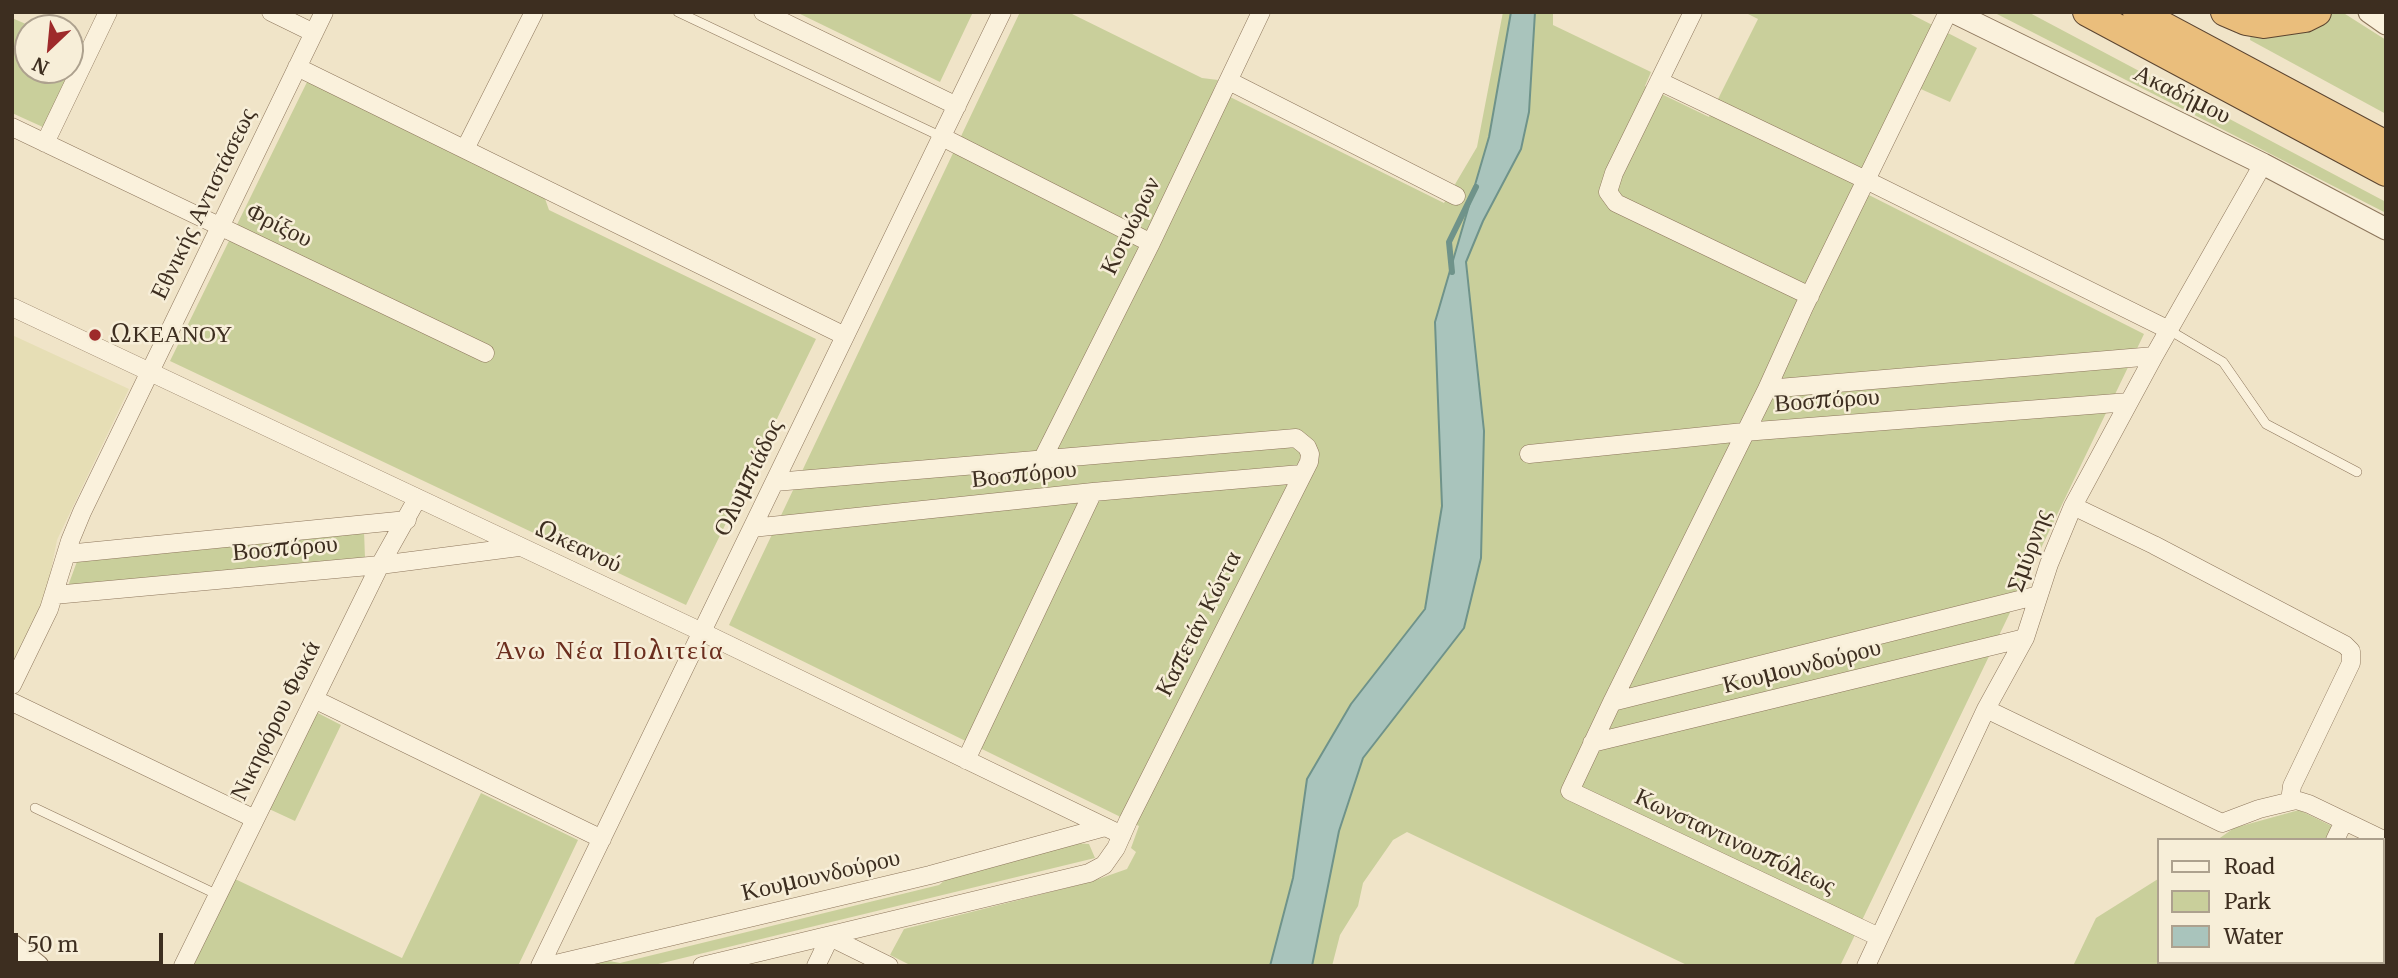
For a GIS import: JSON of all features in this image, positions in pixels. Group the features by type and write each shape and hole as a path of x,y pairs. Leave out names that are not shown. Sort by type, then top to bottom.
{"highway":[{"path":"2087,12 2386,172"},
{"path":"2137,12 2386,145"},
{"path":"2225,12 2246,21 2305,18 2317,12"}],"street":[{"path":"45,143 108,12"},
{"path":"271,12 314,33"},
{"name":"Εθνικής Αντιστάσεως","path":"12,685 54,595 82,512 324,12"},
{"path":"465,149 534,12"},
{"path":"763,12 957,106"},
{"name":"Ολυμπιάδος","path":"540,966 1002,12"},
{"name":"Κοτυώρων","path":"1042,460 1151,243 1261,12"},
{"path":"1693,12 1614,173 1608,192 1616,204 1810,296"},
{"path":"1592,743 1951,12"},
{"name":"Ακαδήμου","path":"1951,12 2263,164 2386,229"},
{"path":"2370,12 2386,24"},
{"path":"297,67 845,336"},
{"path":"1228,81 1456,196"},
{"path":"1658,82 1867,180 2169,330"},
{"name":"Φρίξου","path":"12,127 485,353"},
{"path":"942,137 1151,243"},
{"name":"Σμύρνης","path":"1866,966 1986,709 2025,638 2053,554 2073,506 2263,164"},
{"name":"Ωκεανού","path":"12,307 702,632 1122,835"},
{"name":"Βοσπόρου","path":"1767,389 2154,356"},
{"name":"Βοσπόρου","path":"1529,453 1744,432 2129,402"},
{"name":"Βοσπόρου","path":"775,482 1296,438"},
{"name":"Καπετάν Κώττα","path":"1122,835 1309,462 1307,447 1296,438"},
{"name":"Βοσπόρου","path":"752,527 1301,474"},
{"path":"966,760 1093,492"},
{"name":"Νικηφόρου Φωκά","path":"183,966 380,565 417,499"},
{"path":"2073,506 2154,545 2345,645 2351,651 2351,663 2292,786 2290,801"},
{"name":"Βοσπόρου","path":"66,554 407,520"},
{"name":"Βοσπόρου","path":"54,595 380,565 520,547"},
{"name":"Κουμουνδούρου","path":"1612,702 2039,595"},
{"name":"Κουμουνδούρου","path":"1592,743 2025,638"},
{"path":"314,699 602,839"},
{"path":"12,702 255,819"},
{"path":"1986,709 2222,823 2290,801 2306,802 2380,838"},
{"name":"Κωνσταντινουπόλεως","path":"1592,743 1570,791 1879,937"},
{"path":"2336,838 2344,821"},
{"name":"Κουμουνδούρου","path":"547,966 930,875 1105,827"},
{"path":"702,966 1089,873 1109,860 1122,835"},
{"path":"816,966 830,937"},
{"path":"830,937 889,966"},
{"path":"12,944 38,966"}],"lane":[{"path":"678,12 942,137"},
{"path":"2169,330 2223,362 2266,424 2357,471"},
{"path":"35,808 218,895"}],"shaded area":[{"path":"12,335 129,389 57,540 45,601 12,671"}],"green space":[{"path":"796,12 973,12 940,82"},
{"path":"1020,12 1068,12 1202,78 1218,80 1214,89 1444,203 1477,147 1503,12 1553,12 1553,25 1651,72 1645,86 1709,117 1758,19 1744,12 1907,12 1977,48 1950,102 1905,82 1853,187 2144,334 1840,966 1689,966 1407,832 1393,840 1363,883 1358,906 1340,935 1332,966 912,966 890,955 904,929 1090,882 1127,869 1136,852 1131,848 1139,826 729,625"},
{"path":"1993,12 2028,12 2386,202 2386,213"},
{"path":"2253,12 2342,12 2386,40 2386,114 2250,40"},
{"path":"12,18 14,84 65,84 45,128 12,113"},
{"path":"308,80 543,193 549,210 816,339 686,605 170,361"},
{"path":"364,531 365,558 68,586 79,556"},
{"path":"314,711 341,725 295,821 267,808"},
{"path":"481,793 578,840 518,966 193,966 235,879 402,958"},
{"path":"2299,810 2340,830 2336,838 2220,838 2234,828"},
{"path":"1075,843 1089,844 1095,858 650,966 584,966 609,961 620,963 939,885 949,877"},
{"path":"2156,880 2156,964 2274,966 2073,966 2096,918"}],"water":[{"path":"1511,12 1535,12 1529,112 1521,149 1483,221 1466,262 1484,431 1481,558 1464,628 1363,758 1339,831 1312,966 1270,966 1293,878 1307,779 1351,704 1425,609 1442,506 1435,322 1489,137"}],"waterway":[{"path":"1452,272 1449,242 1476,187"}],"place":[{"name":"ΩΚΕΑΝΟΥ","path":"95,335"}],"district":[{"name":"Άνω Νέα Πολιτεία","path":"610,652"}]}
